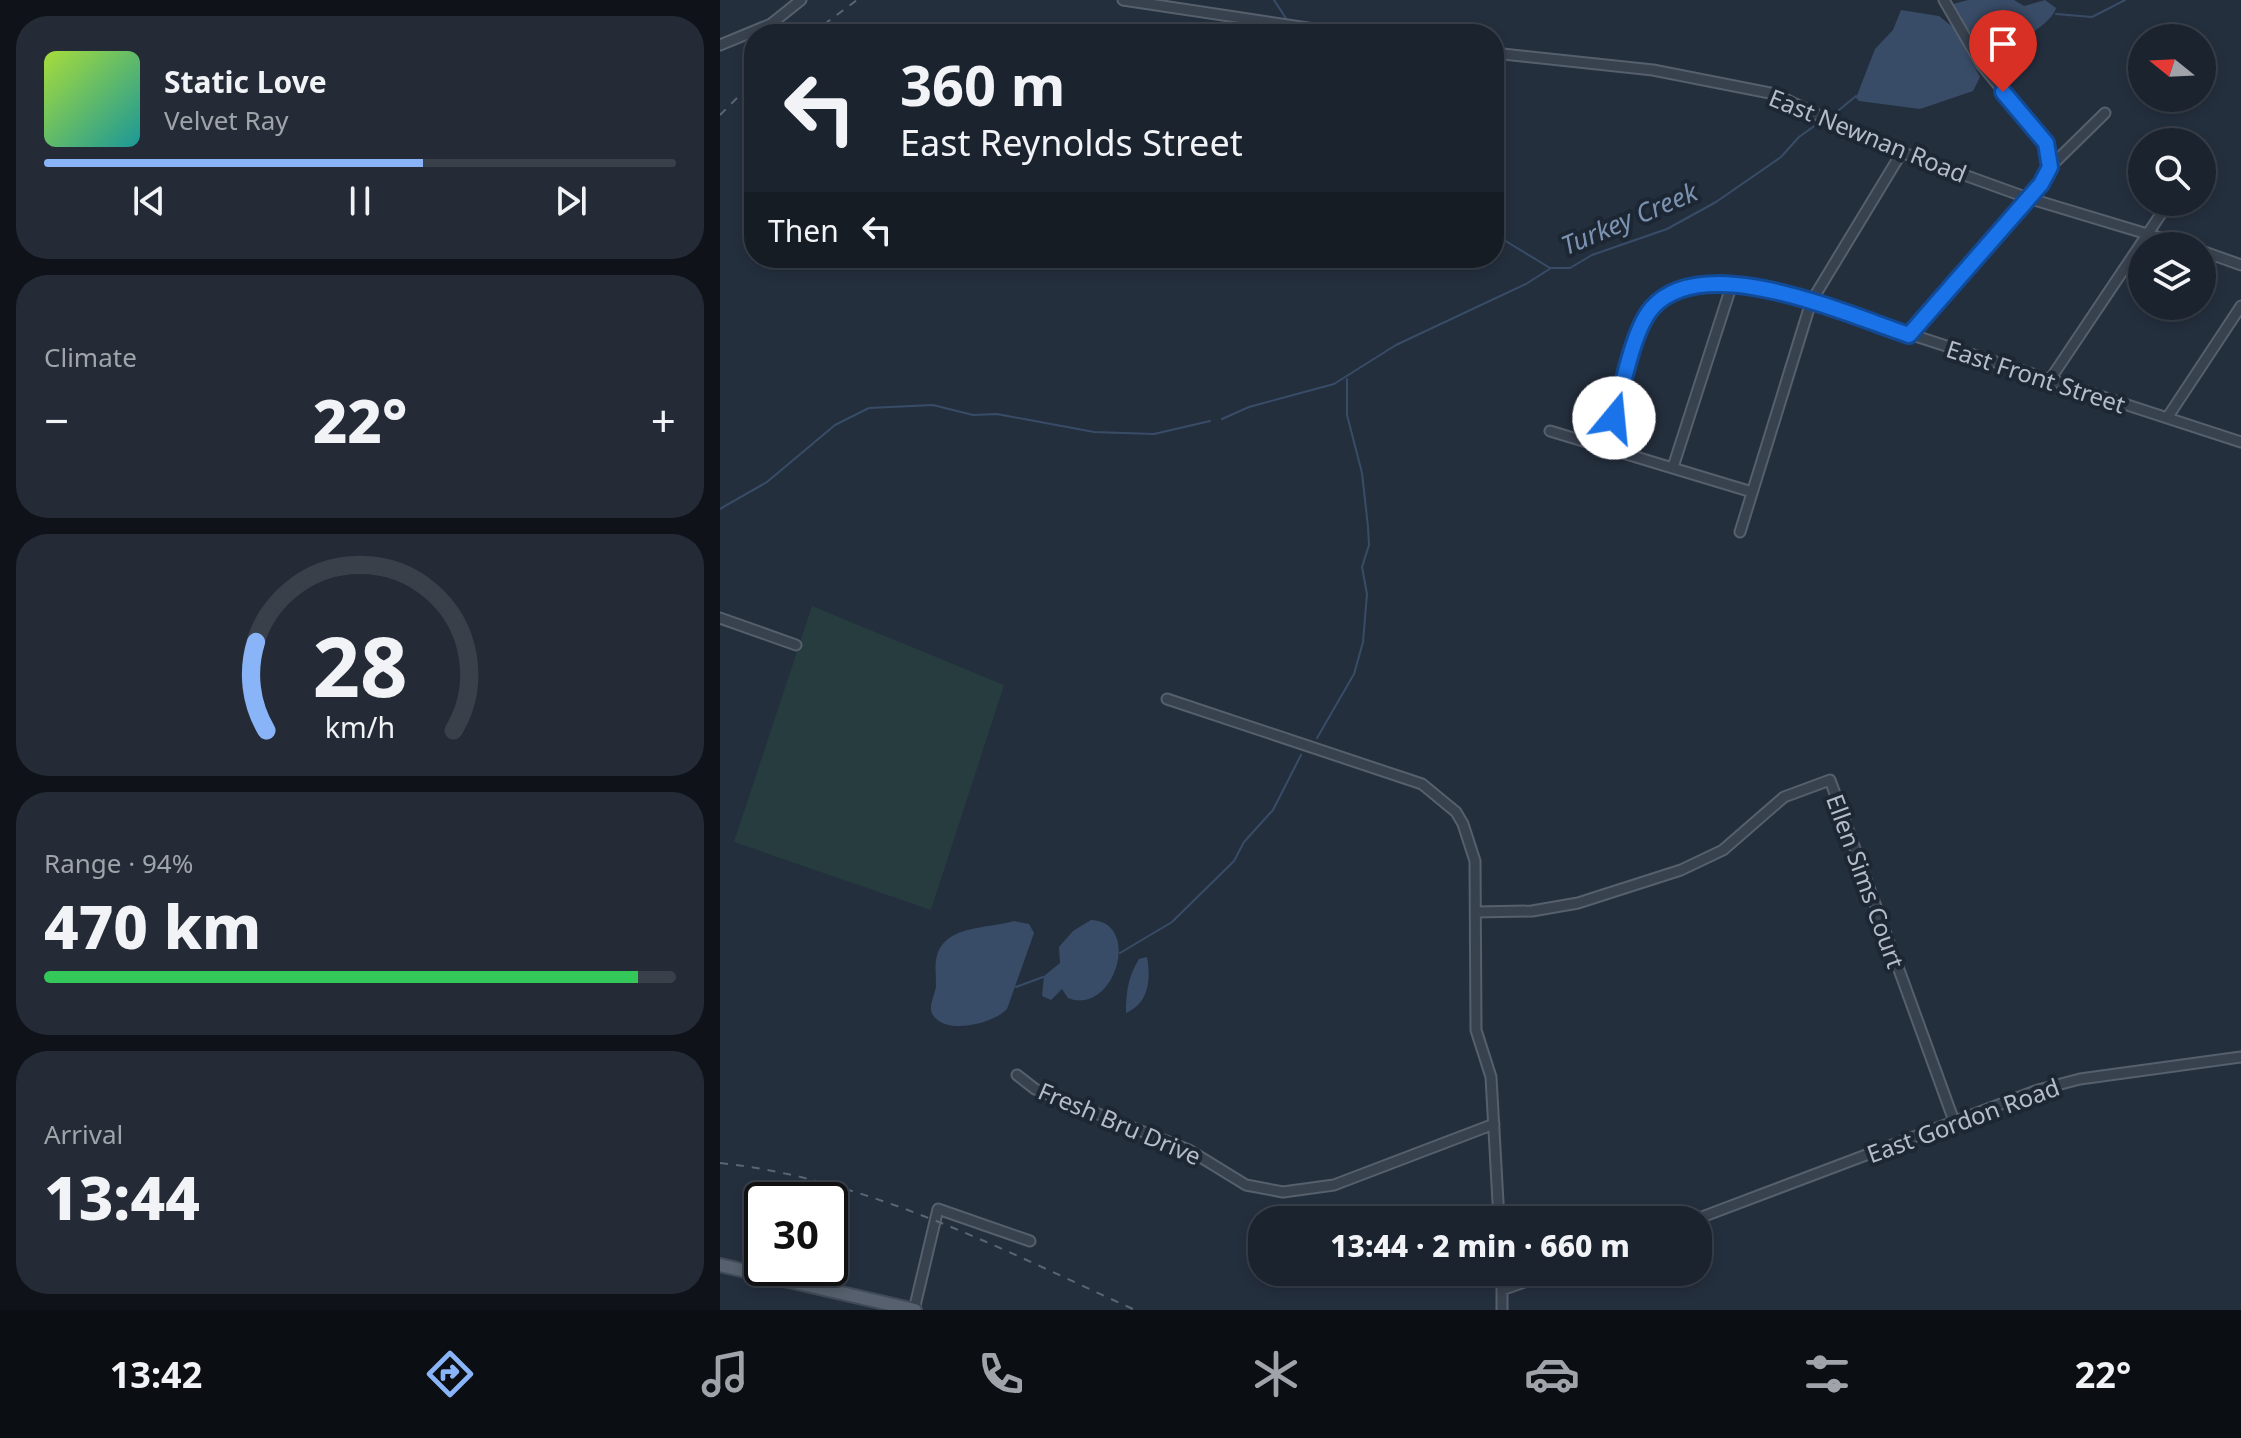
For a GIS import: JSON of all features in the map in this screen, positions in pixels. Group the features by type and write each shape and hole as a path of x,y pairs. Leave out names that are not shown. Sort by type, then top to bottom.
{"main road":[{"path":"720,1265 914,1310"}],"street":[{"path":"771,24 801,0"},
{"path":"1123,0 1282,24"},
{"path":"1944,0 1981,64 2046,143 2050,167"},
{"path":"720,45 744,35"},
{"name":"East Newnan Road","path":"1504,54 1653,70 1775,94 1902,152 2028,198 2147,232"},
{"path":"1909,335 2028,198 2050,167 2105,113"},
{"path":"1740,532 1811,302 1902,152"},
{"path":"2147,232 2159,216"},
{"path":"2216,256 2241,265"},
{"path":"2049,381 2128,261"},
{"path":"1673,467 1732,284"},
{"name":"East Front Street","path":"1605,447 1640,332 1651,308 1668,296 1692,286 1732,284 1754,285 1811,302 2241,442"},
{"path":"2167,418 2241,306"},
{"path":"1550,431 1752,492"},
{"path":"720,618 796,645"},
{"path":"1167,699 1422,784 1447,803 1463,824 1475,861 1476,1030 1491,1077 1498,1206"},
{"name":"Ellen Sims Court","path":"1476,912 1532,911 1578,903 1681,870 1723,850 1784,797 1830,780 1954,1121"},
{"name":"East Gordon Road","path":"1712,1213 2038,1090 2080,1079 2241,1057"},
{"name":"Fresh Bru Drive","path":"1017,1075 1035,1089 1189,1150 1246,1185 1283,1192 1334,1185 1494,1124"},
{"path":"914,1310 938,1209 1030,1241"},
{"path":"1502,1286 1502,1310"},
{"path":"1502,1290 1513,1286"}],"green space":[{"path":"812,606 1004,685 931,910 734,842"}],"water":[{"path":"1968,0 2014,0 2024,6 2045,0 2056,8 2046,22 2026,37 2003,48 1985,52 1953,9 1953,4"},
{"path":"1901,10 1939,16 1954,28 1980,77 1973,91 1920,109 1859,101 1856,98 1875,49 1893,30"},
{"path":"1091,920 1107,925 1116,936 1119,951 1109,982 1098,994 1084,1000 1068,998 1062,989 1051,1000 1042,996 1044,976 1060,963 1059,947 1073,931"},
{"path":"1014,921 1029,924 1034,933 1007,1009 992,1019 970,1025 948,1025 939,1021 931,1008 936,989 939,949 948,939 971,929"},
{"path":"1147,957 1147,990 1140,1003 1126,1013 1132,972 1139,959"}],"waterway":[{"path":"1274,0 1287,20"},
{"name":"Turkey Creek","path":"2056,14 2092,17 2125,0"},
{"name":"Turkey Creek","path":"1833,115 1856,96"},
{"name":"Turkey Creek","path":"1222,419 1249,407 1334,384 1396,345 1526,284 1551,268 1570,268 1592,255 1667,229 1716,202 1781,157 1799,137 1820,122"},
{"path":"1504,240 1550,268"},
{"name":"Turkey Creek","path":"1317,738 1354,674 1363,642 1367,594 1362,567 1369,545 1368,527 1362,473 1347,415 1347,379"},
{"path":"720,509 767,482 835,425 869,408 933,405 973,415 997,414 1094,432 1154,434 1210,421"},
{"name":"Turkey Creek","path":"1120,953 1172,922 1234,861 1244,842 1273,810 1301,755"},
{"name":"Turkey Creek","path":"1016,987 1043,977"}],"railway":[{"path":"825,24 857,0"},
{"path":"720,115 744,91"},
{"path":"720,1163 775,1171 881,1200 984,1241 1135,1310"}],"route":[{"path":"1614,418 1640,332 1651,308 1668,296 1692,286 1754,285 1909,335 2041,184 2050,167 2046,143 2003,92"}]}
